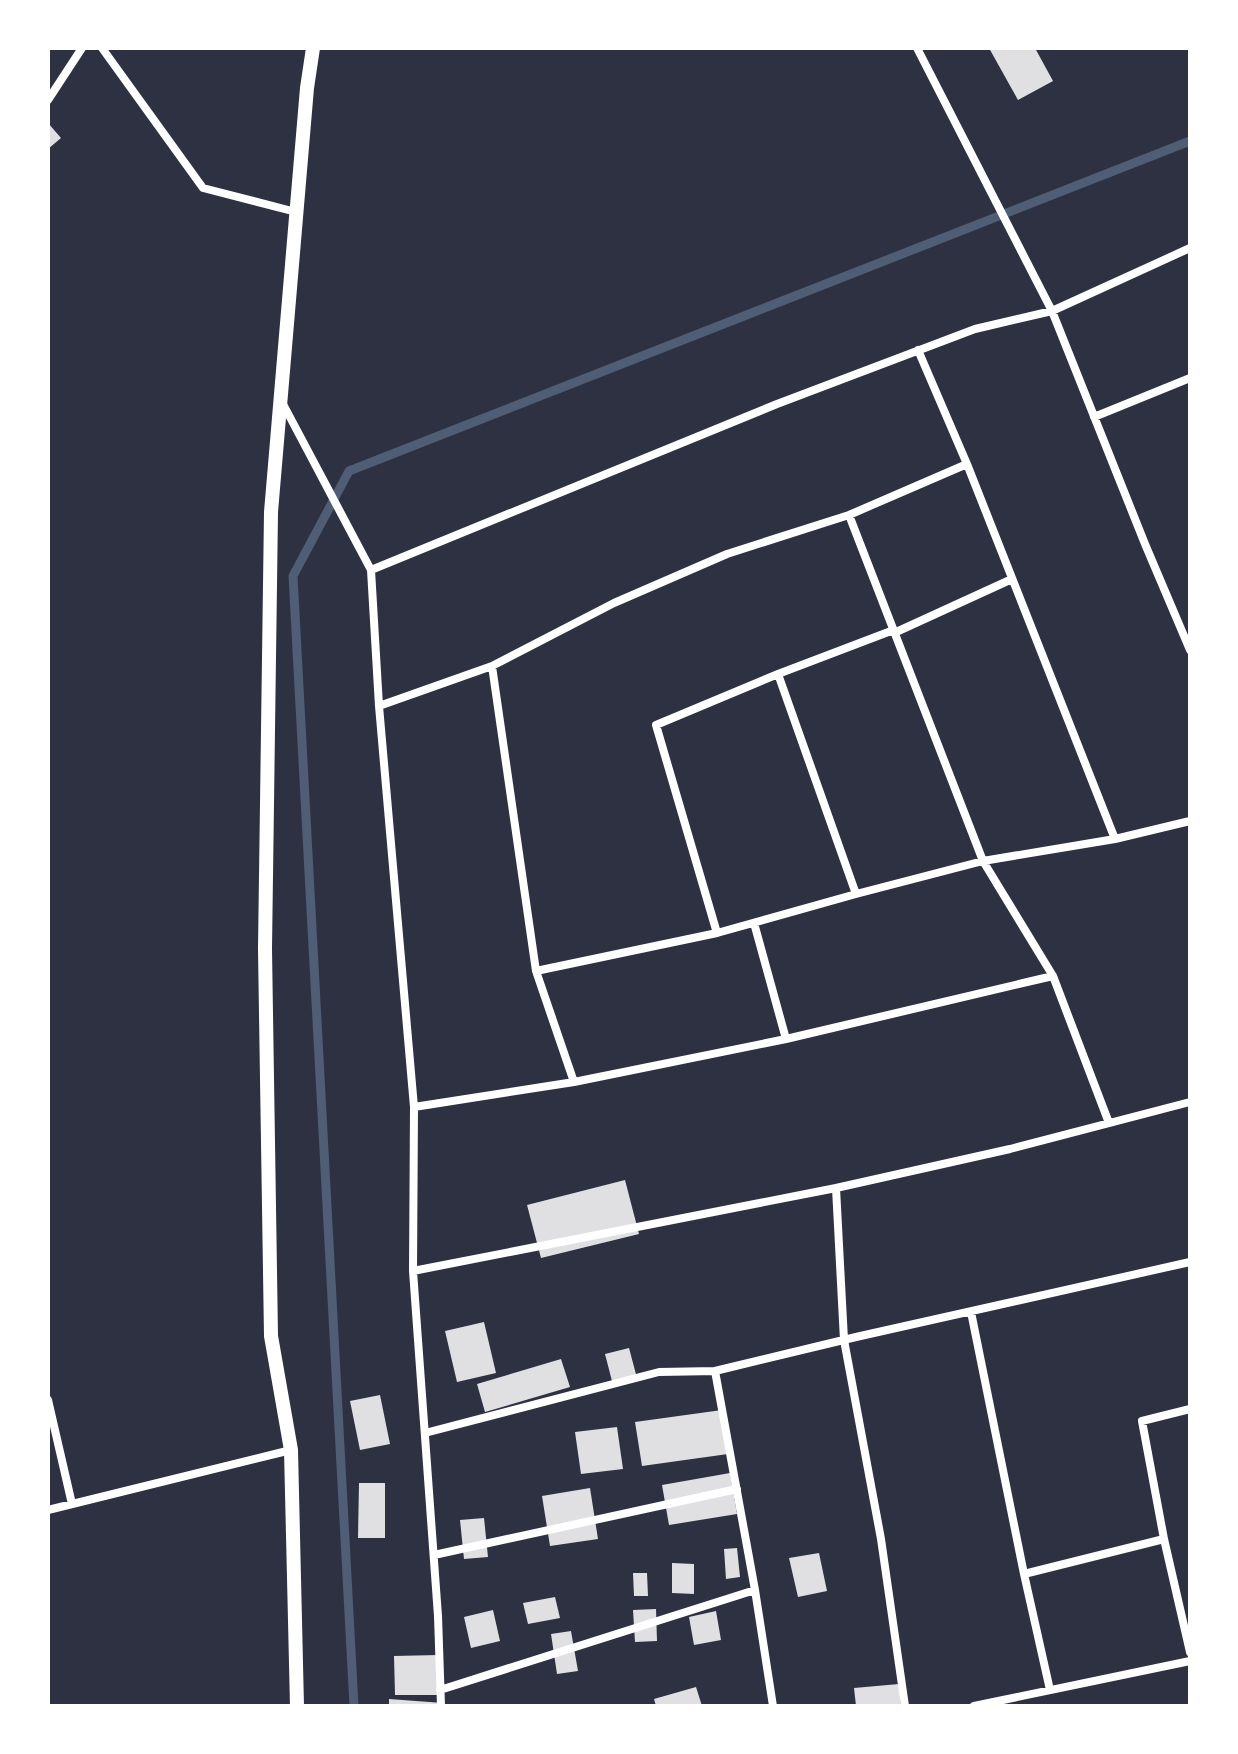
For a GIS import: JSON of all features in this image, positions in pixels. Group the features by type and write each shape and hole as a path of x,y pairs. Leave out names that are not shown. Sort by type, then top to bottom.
{"street":[{"path":"48,100 82,48"},
{"path":"102,48 203,188 296,212"},
{"path":"297,1706 291,1450 271,1336 265,949 271,512 313,48"},
{"path":"917,48 1052,311 1190,650"},
{"path":"371,570 777,404 918,350 975,329 1052,311 1190,248"},
{"path":"918,350 967,464 1115,839"},
{"path":"1094,417 1190,378"},
{"path":"281,400 371,570 379,706 414,1107 413,1271 434,1555 441,1706"},
{"path":"379,706 492,666 614,603 727,554 849,515 967,464"},
{"path":"849,515 983,861 1053,976 1109,1123"},
{"path":"717,933 656,725 778,674 891,631 894,633 1012,579"},
{"path":"492,666 536,971 574,1082"},
{"path":"778,674 856,894"},
{"path":"536,971 717,933 983,861 1115,839 1190,821"},
{"path":"754,923 786,1039"},
{"path":"414,1107 574,1082 786,1039 1053,976"},
{"path":"413,1271 836,1188 1010,1149 1190,1102"},
{"path":"836,1188 844,1340 881,1539 905,1706"},
{"path":"425,1433 659,1372 715,1371 1190,1262"},
{"path":"971,1312 1050,1690"},
{"path":"715,1371 773,1706"},
{"path":"48,1400 72,1504"},
{"path":"1190,1409 1142,1421 1164,1539 1190,1652"},
{"path":"48,1510 291,1450"},
{"path":"434,1555 737,1489"},
{"path":"1024,1574 1164,1539"},
{"path":"440,1690 755,1590"},
{"path":"974,1706 1190,1661"}],"building":[{"path":"989,48 1035,48 1053,81 1018,100"},
{"path":"48,123 61,138 48,149"},
{"path":"625,1180 639,1234 541,1258 527,1205"},
{"path":"484,1322 496,1373 457,1382 445,1331"},
{"path":"629,1348 637,1378 613,1385 605,1354"},
{"path":"561,1359 570,1387 485,1412 477,1384"},
{"path":"380,1395 390,1444 360,1450 350,1401"},
{"path":"722,1410 728,1454 642,1466 635,1422"},
{"path":"617,1427 623,1469 581,1474 575,1432"},
{"path":"730,1473 737,1514 669,1525 662,1485"},
{"path":"359,1483 385,1483 385,1538 358,1538"},
{"path":"590,1488 598,1539 550,1546 542,1496"},
{"path":"484,1518 488,1557 464,1559 460,1520"},
{"path":"737,1548 740,1577 726,1579 724,1549"},
{"path":"819,1553 827,1591 798,1597 789,1558"},
{"path":"672,1563 694,1564 694,1594 672,1593"},
{"path":"633,1573 647,1573 648,1596 634,1596"},
{"path":"555,1597 560,1618 528,1624 523,1603"},
{"path":"656,1609 657,1641 635,1642 633,1610"},
{"path":"493,1610 500,1641 471,1648 464,1617"},
{"path":"716,1611 721,1640 694,1645 689,1617"},
{"path":"571,1631 578,1671 557,1674 551,1634"},
{"path":"438,1655 439,1695 395,1695 394,1656"},
{"path":"899,1684 901,1706 856,1706 854,1688"},
{"path":"696,1687 702,1706 656,1706 654,1699"},
{"path":"389,1699 443,1703 443,1706 389,1706"}],"waterway":[{"path":"354,1706 293,576 349,471 1190,141"}]}
